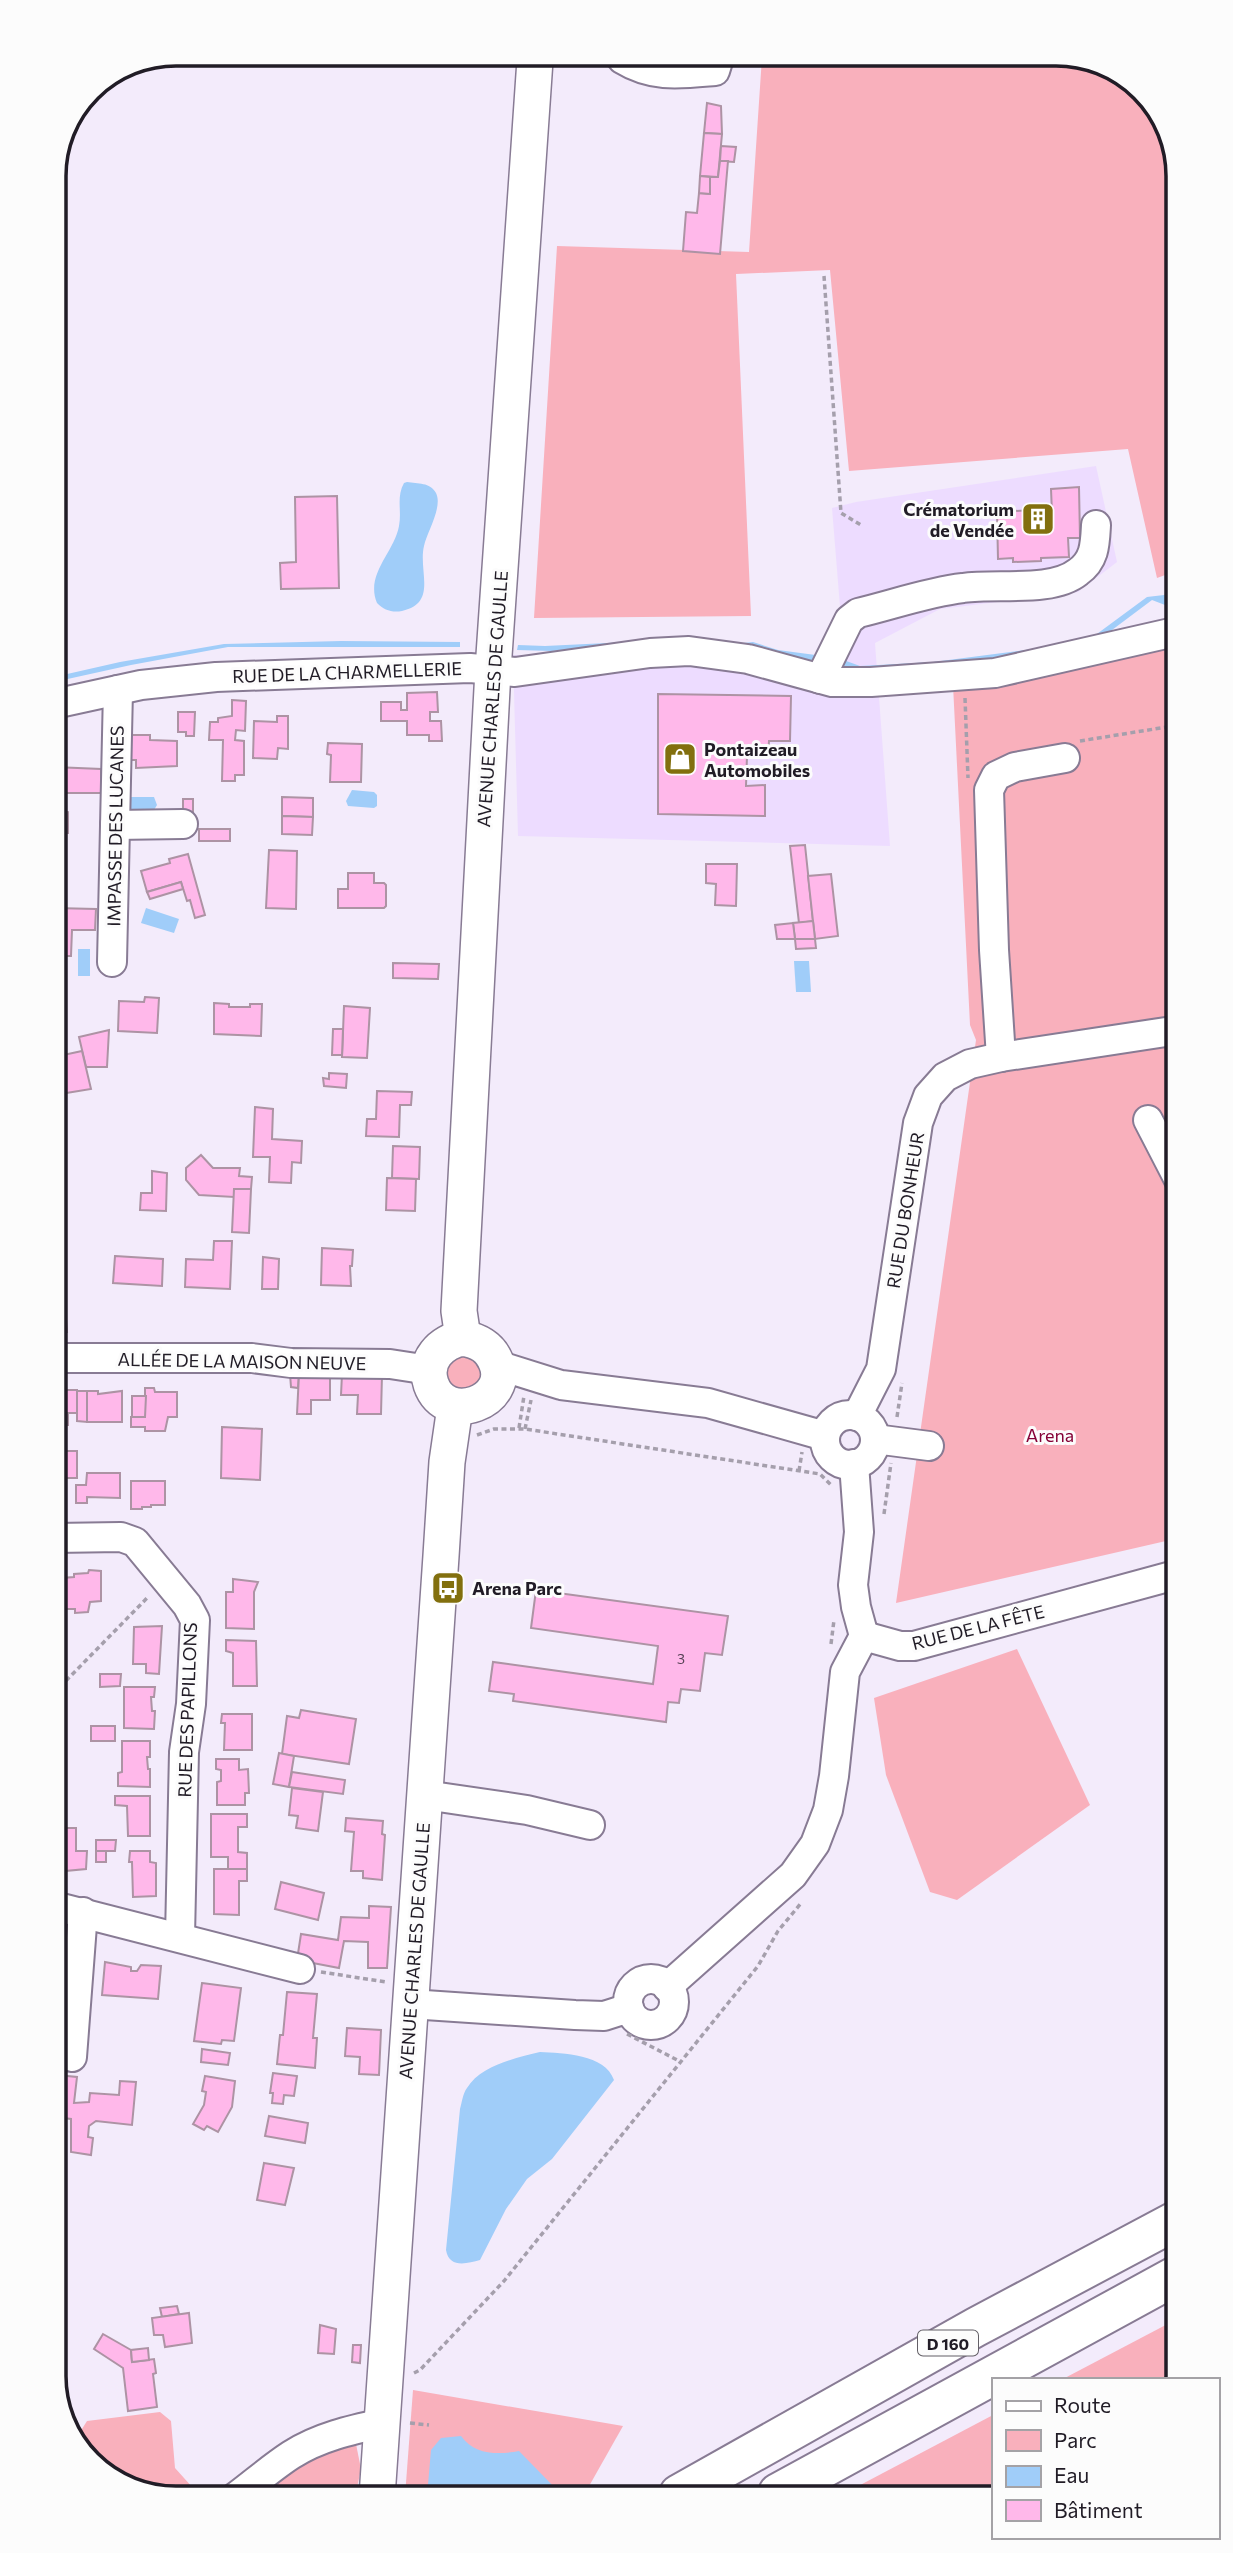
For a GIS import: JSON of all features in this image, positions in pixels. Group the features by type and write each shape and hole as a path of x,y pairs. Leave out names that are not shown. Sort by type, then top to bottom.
{"highway":[{"path":"976,2327 1065,2267 1166,2209"},
{"name":"D 160","path":"693,2486 976,2327 1166,2226"},
{"name":"D 160","path":"791,2486 1166,2281"}],"main road":[{"name":"AVENUE CHARLES DE GAULLE","path":"463,1338 459,1311 493,670 539,66"},
{"path":"463,1338 475,1340 493,1354 494,1379 478,1404 467,1408 453,1421 429,1380 429,1370 436,1351 453,1340 463,1338"},
{"name":"AVENUE CHARLES DE GAULLE","path":"378,2486 453,1421"}],"street":[{"path":"635,67 666,75 715,71 716,67"},
{"path":"822,675 849,620 858,613 961,588 1060,582 1077,574 1090,562 1096,525"},
{"name":"RUE DE LA CHARMELLERIE","path":"67,701 141,685 216,677 470,668 515,672 650,653 689,651 748,659 822,675 832,682 871,682 995,673 1166,634"},
{"name":"IMPASSE DES LUCANES","path":"112,962 117,690"},
{"path":"1001,1057 993,950 989,790 996,776 1015,767 1065,758"},
{"path":"115,825 183,824"},
{"name":"RUE DU BONHEUR","path":"857,1416 881,1369 918,1123 928,1096 946,1077 970,1064 1166,1032"},
{"path":"1148,1120 1166,1155"},
{"name":"ALLÉE DE LA MAISON NEUVE","path":"66,1358 253,1358 291,1363 390,1364 429,1370"},
{"path":"494,1379 708,1403 825,1436"},
{"path":"885,1440 865,1460 854,1464 841,1463 834,1459 825,1445 828,1428 840,1417 857,1416 885,1440 929,1446"},
{"path":"411,1995 616,2012 631,2015 643,2024 658,2023 670,2014 673,2007 671,1993 667,1987 793,1875 815,1844 828,1810 845,1672 864,1636 853,1585 859,1532 854,1464"},
{"name":"RUE DES PAPILLONS","path":"66,1538 121,1537 135,1542 187,1605 195,1620 191,1704 184,1752 180,1937"},
{"name":"RUE DE LA FÊTE","path":"864,1636 900,1646 914,1646 1166,1578"},
{"path":"425,1795 527,1810 590,1825"},
{"path":"66,1909 300,1969"},
{"path":"72,2057 83,1912"},
{"path":"250,2486 291,2455 318,2441 345,2431 383,2423"}],"path":[{"path":"824,276 841,513 861,525"},
{"path":"884,1515 885,1440 902,1379"},
{"path":"453,1421 469,1437 494,1429 525,1429 820,1474 832,1488"},
{"path":"66,1680 166,1579"},
{"path":"831,1648 835,1611"},
{"path":"385,2386 420,2370 504,2281 758,1965 778,1931 806,1896"},
{"path":"300,1969 411,1995"},
{"path":"616,2012 613,2026 681,2062"}],"shaded area":[{"path":"1096,466 1117,562 1078,592 940,609 875,643 890,846 518,836 513,655 844,656 832,508 856,502"}],"green space":[{"path":"761,67 1064,67 1092,72 1123,89 1144,110 1158,134 1166,176 1166,575 1157,578 1128,449 849,471 830,270 736,274 751,616 534,618 557,246 749,252"},
{"name":"Arena","path":"1166,646 1166,1541 896,1603 976,1040 970,1025 953,685"},
{"path":"459,1353 479,1358 483,1385 452,1392 443,1367"},
{"path":"1017,1649 1090,1805 957,1900 930,1892 886,1775 874,1698"},
{"path":"1166,2325 1166,2378 1065,2378"},
{"path":"413,2390 623,2426 589,2486 406,2486"},
{"path":"160,2412 171,2421 175,2468 191,2486 169,2486 141,2481 115,2468 81,2432 87,2421"},
{"path":"992,2416 992,2486 858,2486"},
{"path":"344,2439 356,2444 361,2469 357,2486 268,2486"}],"water":[{"path":"407,482 430,487 436,493 438,505 424,546 423,594 413,607 395,612 377,603 374,592 377,573 399,526 400,494"},
{"path":"1166,594 1166,605 1152,600 1088,648 862,673 834,664 619,646 552,651 517,650 518,645 649,641 734,644 753,642 778,650 838,658 860,666 933,662 1086,642 1147,597"},
{"path":"460,642 460,647 228,647 67,679 67,674 120,662 224,644"},
{"path":"352,790 374,792 377,795 377,806 348,806 346,801"},
{"path":"129,797 154,797 157,805 154,810 129,811"},
{"path":"146,908 179,919 174,933 141,923"},
{"path":"78,949 90,949 90,976 78,976"},
{"path":"794,961 809,961 811,992 796,992"},
{"path":"540,2052 571,2054 593,2060 609,2071 614,2080 552,2159 527,2179 506,2209 480,2260 454,2262 446,2250 464,2092 473,2080 490,2068"},
{"path":"461,2436 473,2447 487,2452 519,2451 553,2486 428,2486 431,2450 441,2438"}],"building":[{"path":"707,103 721,106 722,134 704,133"},
{"path":"704,133 722,134 718,177 700,176"},
{"path":"721,146 736,147 734,162 720,161"},
{"path":"720,161 728,161 720,254 683,251 686,212 697,213 699,193 710,194 710,177 718,177"},
{"path":"700,176 710,177 710,194 699,193"},
{"name":"Crématorium de Vendée","path":"1079,487 1080,538 1068,538 1069,557 1013,562 1013,558 998,559 997,512 1049,509 1049,513 1052,513 1051,489"},
{"path":"337,496 339,588 281,589 280,563 296,562 295,497"},
{"path":"437,692 438,712 430,712 430,721 441,721 442,741 429,741 429,735 407,735 407,721 381,721 381,702 401,702 401,710 407,710 407,693"},
{"path":"658,694 791,696 790,741 769,741 768,756 747,756 746,786 765,785 765,816 658,814"},
{"path":"232,700 246,701 245,731 236,730 235,740 244,741 244,775 235,775 235,781 222,781 223,740 209,740 210,722 218,722 218,718 232,716"},
{"path":"178,712 195,712 194,736 178,732"},
{"path":"277,716 288,716 288,749 278,748 277,759 253,758 254,721 277,722"},
{"path":"126,735 150,735 150,740 177,741 177,766 136,768 136,760 126,760"},
{"path":"328,743 362,744 361,782 330,782 331,755 327,754"},
{"path":"67,768 101,769 101,793 67,793"},
{"path":"282,797 313,798 313,817 282,816"},
{"path":"183,799 193,799 193,816 183,816"},
{"path":"282,816 313,817 312,835 282,834"},
{"path":"199,829 230,829 230,841 199,841"},
{"path":"805,845 813,921 799,923 790,846"},
{"path":"269,850 297,851 296,909 266,908"},
{"path":"188,854 205,915 195,918 181,882 147,892 141,871 170,863 169,859"},
{"path":"706,864 737,864 736,906 715,905 716,884 706,883"},
{"path":"348,873 374,873 374,883 386,885 386,906 338,908 338,889 348,889"},
{"path":"831,874 838,936 815,939 808,876"},
{"path":"181,882 183,889 150,899 147,892"},
{"path":"67,908 96,909 95,930 72,930 71,956 67,956"},
{"path":"813,921 815,939 795,939 793,923"},
{"path":"793,923 795,939 777,939 775,925"},
{"path":"795,939 815,939 816,948 796,949"},
{"path":"393,963 439,964 438,979 393,978"},
{"path":"145,997 159,998 157,1033 118,1031 119,1001 144,1002"},
{"path":"214,1003 229,1004 229,1007 262,1004 261,1036 214,1034"},
{"path":"344,1006 370,1008 367,1058 342,1057"},
{"path":"333,1029 343,1029 342,1055 332,1055"},
{"path":"109,1030 107,1067 86,1067 79,1037"},
{"path":"82,1051 91,1089 67,1093 67,1054"},
{"path":"329,1073 347,1074 346,1088 324,1086 323,1078 329,1079"},
{"path":"377,1091 412,1092 411,1105 400,1105 399,1137 366,1136 367,1119 376,1119"},
{"path":"255,1107 273,1109 272,1139 302,1141 301,1163 292,1162 291,1183 269,1182 270,1157 253,1157"},
{"path":"393,1146 420,1147 419,1179 392,1178"},
{"path":"201,1155 213,1168 240,1168 239,1176 252,1177 251,1189 234,1189 234,1197 199,1195 186,1180 186,1168"},
{"path":"152,1171 167,1173 166,1211 140,1210 141,1193 152,1193"},
{"path":"387,1178 416,1179 415,1211 386,1210"},
{"path":"234,1189 251,1189 249,1233 232,1232"},
{"path":"214,1241 232,1241 230,1289 185,1287 186,1259 213,1260"},
{"path":"322,1248 353,1250 350,1266 351,1286 321,1285"},
{"path":"115,1256 163,1259 162,1286 113,1283"},
{"path":"263,1257 279,1259 278,1289 262,1289"},
{"path":"290,1374 299,1374 298,1388 291,1387"},
{"path":"299,1374 330,1374 330,1400 311,1400 311,1414 297,1414"},
{"path":"342,1374 382,1375 381,1414 357,1414 358,1395 341,1395"},
{"path":"145,1388 154,1388 155,1392 177,1392 177,1417 168,1417 165,1431 145,1431 145,1427 131,1427 131,1417 145,1417"},
{"path":"66,1390 77,1390 77,1413 68,1413 68,1425"},
{"path":"77,1391 87,1391 87,1422 77,1421"},
{"path":"87,1391 98,1391 98,1394 122,1391 122,1422 87,1422"},
{"path":"132,1396 146,1396 145,1417 132,1417"},
{"path":"222,1427 262,1429 260,1480 221,1478"},
{"path":"66,1451 77,1451 77,1478 66,1478"},
{"path":"87,1473 120,1473 120,1498 87,1497 87,1503 76,1503 76,1485 86,1485"},
{"path":"131,1481 165,1481 165,1505 131,1509"},
{"path":"89,1570 101,1571 101,1601 90,1602 88,1612 75,1613 75,1609 66,1609 66,1578 88,1573"},
{"path":"233,1579 258,1582 254,1592 254,1629 226,1628 226,1592 233,1592"},
{"path":"536,1590 728,1616 722,1655 705,1653 700,1691 681,1689 679,1703 668,1702 666,1722 513,1701 514,1694 489,1691 493,1662 653,1684 658,1646 531,1628"},
{"path":"162,1626 159,1674 146,1673 146,1664 133,1664 134,1627"},
{"path":"226,1640 256,1641 257,1686 233,1686 233,1653 226,1651"},
{"path":"100,1674 121,1674 120,1686 100,1687"},
{"path":"124,1687 155,1687 154,1697 151,1697 152,1711 155,1711 154,1729 124,1728"},
{"path":"301,1710 356,1719 349,1764 282,1754 287,1716 299,1718"},
{"path":"222,1714 252,1714 252,1750 224,1750 225,1723 221,1723"},
{"path":"91,1726 115,1726 115,1741 91,1741"},
{"path":"122,1741 150,1741 150,1757 147,1757 150,1787 118,1786 118,1773 122,1772"},
{"path":"279,1753 294,1756 289,1787 273,1784"},
{"path":"216,1759 239,1759 239,1770 248,1769 249,1793 245,1793 245,1805 217,1805 217,1782 221,1781 221,1770 216,1769"},
{"path":"292,1772 345,1780 343,1794 289,1787"},
{"path":"292,1788 323,1792 318,1831 296,1828 298,1816 289,1815"},
{"path":"115,1796 150,1796 150,1836 128,1836 127,1806 115,1805"},
{"path":"211,1814 247,1814 247,1827 238,1827 238,1852 247,1853 247,1869 228,1869 228,1857 211,1857"},
{"path":"346,1818 383,1821 382,1834 385,1835 382,1880 363,1878 363,1871 351,1871 354,1832 345,1831"},
{"path":"66,1828 76,1828 76,1851 87,1851 86,1869 66,1871"},
{"path":"96,1840 116,1840 115,1851 96,1851"},
{"path":"96,1851 106,1851 106,1862 96,1862"},
{"path":"130,1851 150,1851 150,1862 156,1863 156,1896 133,1897"},
{"path":"214,1869 247,1869 247,1881 239,1881 239,1915 214,1914"},
{"path":"281,1882 324,1893 318,1920 275,1909"},
{"path":"369,1906 391,1907 387,1968 368,1968 368,1942 344,1941 339,1968 297,1960 301,1934 338,1940 341,1917 369,1918"},
{"path":"66,1950 69,1950 66,1977"},
{"path":"105,1962 131,1967 131,1971 137,1971 141,1965 161,1966 158,1999 102,1995"},
{"path":"202,1983 241,1988 234,2041 222,2040 221,2044 194,2041"},
{"path":"287,1992 317,1994 313,2038 317,2038 315,2068 277,2064"},
{"path":"347,2028 381,2030 379,2075 359,2074 360,2057 345,2056"},
{"path":"202,2049 230,2053 228,2065 201,2062"},
{"path":"273,2073 297,2076 294,2096 284,2095 283,2104 272,2103 273,2093 270,2093"},
{"path":"66,2076 77,2077 74,2103 89,2102 90,2093 119,2095 120,2081 136,2082 132,2125 96,2121 89,2126 88,2137 93,2138 91,2155 71,2152 71,2119 66,2118"},
{"path":"205,2076 235,2081 232,2107 218,2132 207,2126 204,2130 193,2124 204,2105 206,2092 202,2091"},
{"path":"269,2116 308,2123 305,2143 265,2136"},
{"path":"264,2163 294,2168 285,2205 257,2200"},
{"path":"177,2306 179,2314 162,2317 160,2308"},
{"path":"189,2313 192,2343 165,2347 163,2335 154,2335 152,2318"},
{"path":"320,2325 336,2329 334,2354 318,2353"},
{"path":"103,2334 131,2350 132,2362 154,2359 157,2407 128,2411 123,2368 94,2349"},
{"path":"353,2345 361,2345 360,2363 352,2362"},
{"path":"148,2348 149,2360 132,2362 131,2350"}],"place":[{"name":"Crématorium de Vendée","path":"1038,519"},
{"name":"Pontaizeau Automobiles","path":"680,759"},
{"name":"Arena Parc","path":"448,1588"}]}
